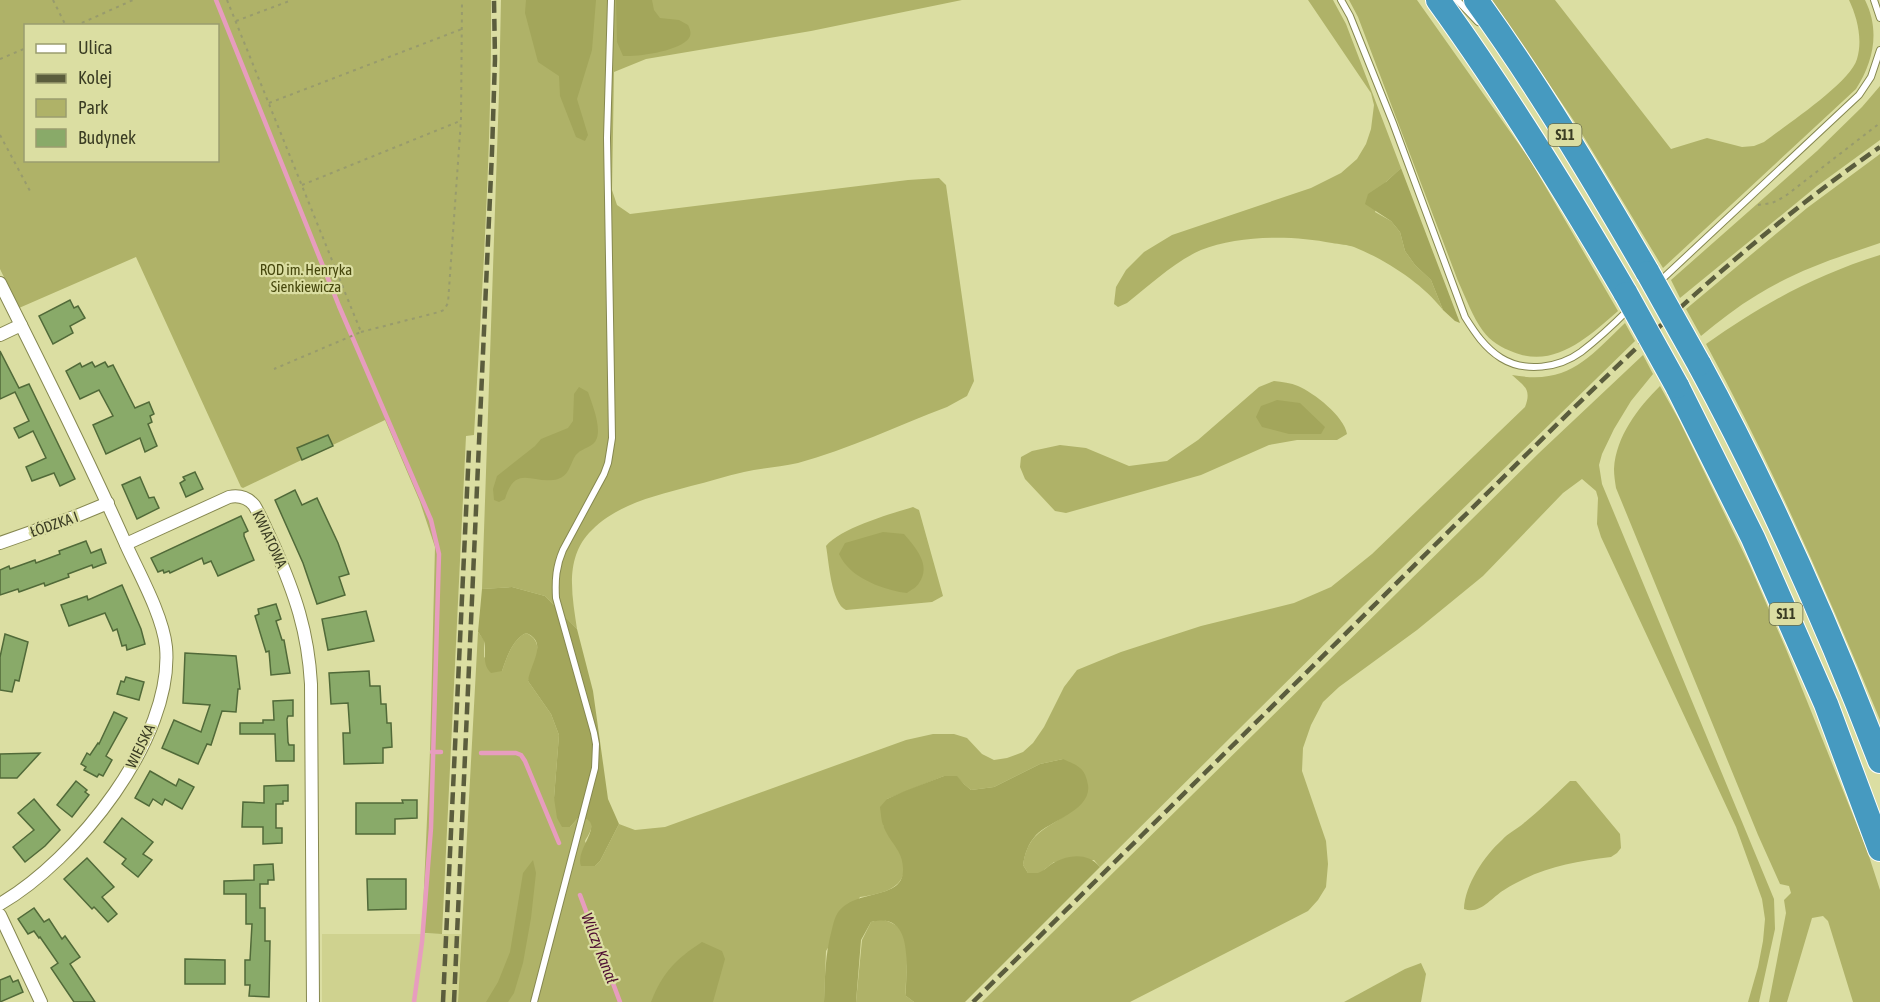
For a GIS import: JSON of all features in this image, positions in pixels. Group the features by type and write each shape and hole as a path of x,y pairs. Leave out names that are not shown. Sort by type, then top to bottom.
{"highway":[{"name":"S11","path":"1438,0 1496,83 1566,192 1699,364 1730,422 1822,619 1880,761"},
{"name":"S11","path":"1471,10 1522,67 1602,194 1677,386 1758,549 1826,704 1880,849"}],"street":[{"path":"0,283 68,419 126,544"},
{"path":"0,335 21,325"},
{"name":"KWIATOWA","path":"126,544 229,497 240,496 250,500 258,510 290,583 305,632 311,675 313,1002"},
{"name":"ŁÓDZKA I","path":"0,543 108,503"},
{"name":"WIEJSKA","path":"0,904 40,875 81,837 95,820 132,763 156,712 165,678 166,644 163,630 126,544"},
{"path":"0,915 41,1002"}],"lane":[{"path":"534,1002 590,792 596,756 594,733 556,598 555,584 558,561 608,463 612,438 607,138 612,0"},
{"path":"1341,0 1350,16 1393,123 1465,317 1476,336 1503,359 1542,368 1563,362 1579,353 1640,290 1740,206 1860,95 1871,77 1880,50"},
{"path":"1456,0 1471,10"},
{"path":"1456,0 1481,25"},
{"path":"1874,0 1880,18"},
{"path":"1490,34 1522,67"},
{"path":"1475,41 1496,83"}],"path":[{"path":"53,0 65,24"},
{"path":"79,24 133,0"},
{"path":"227,0 270,103 359,332"},
{"path":"236,21 292,0"},
{"path":"274,369 359,332 439,312 444,310 448,303 461,120 462,0"},
{"path":"270,103 462,29"},
{"path":"0,59 24,49"},
{"path":"302,185 461,120"},
{"path":"1740,206 1772,203 1784,196 1880,123"},
{"path":"0,135 30,191"}],"shaded area":[{"path":"526,0 596,0 592,50 577,99 588,135 585,141 576,137 560,96 559,76 538,62 525,13"},
{"path":"616,0 652,0 654,10 660,18 679,20 688,25 690,36 684,43 668,50 623,56 617,42"},
{"path":"1401,168 1460,323 1443,310 1431,280 1415,265 1405,251 1400,232 1391,221 1365,204 1368,194"},
{"path":"579,387 588,392 598,426 598,433 593,444 578,453 561,478 541,480 520,478 509,488 505,499 499,502 494,500 493,489 497,476 541,439 568,428 573,421 574,394"},
{"path":"1277,400 1300,403 1325,427 1321,434 1289,434 1262,427 1256,417 1261,406"},
{"path":"883,532 904,534 923,563 923,576 917,586 907,593 883,588 867,581 853,571 839,554 845,543"},
{"path":"512,587 545,596 577,629 593,691 608,799 619,824 600,861 595,866 581,866 580,859 591,824 579,817 570,827 562,827 557,818 554,798 559,735 551,714 528,681 536,654 536,642 526,633 521,636 508,655 502,671 491,673 485,662 485,645 478,632 482,589"},
{"path":"1063,759 1083,771 1087,779 1087,794 1077,808 1036,835 1027,849 1023,865 1028,873 1038,873 1061,859 1079,856 1096,862 1100,867 965,1002 914,1002 906,996 906,958 902,933 895,925 885,921 871,922 861,940 856,1002 824,1002 827,957 836,916 843,907 853,901 885,891 900,881 903,871 901,857 881,819 880,807 887,799 944,776 957,776 971,790 994,787 1040,764"},
{"path":"533,860 536,873 531,918 523,963 514,993 508,1002 486,1002 498,982 510,952 523,873"},
{"path":"322,934 461,934 458,1002 322,1002"},
{"path":"702,942 722,951 725,959 713,1002 651,1002 665,975 685,954"}],"green space":[{"name":"ROD im. Henryka Sienkiewicza","path":"0,0 491,0 490,109 483,272 474,435 466,436 442,934 422,933 430,751 435,547 420,502 385,420 243,488 136,257 19,308 0,269"},
{"path":"501,0 962,0 811,31 646,59 614,72 612,190 617,205 630,214 939,178 946,185 974,381 967,396 947,407 835,451 798,463 744,472 665,493 614,513 592,530 577,552 572,590 577,629 545,596 512,587 482,589"},
{"path":"1308,0 1333,0 1346,24 1401,168 1386,182 1375,212 1391,221 1400,232 1405,251 1415,265 1431,280 1443,310 1414,282 1366,252 1346,245 1317,240 1283,238 1232,241 1201,250 1172,267 1127,303 1118,307 1114,304 1116,287 1126,270 1144,252 1172,235 1311,188 1341,173 1357,159 1366,144 1371,129 1374,105 1371,93"},
{"path":"1349,0 1417,0 1530,160 1618,311 1583,340 1557,353 1528,356 1501,346 1483,331 1458,281 1358,17"},
{"path":"1492,0 1555,0 1671,149 1707,138 1742,147 1754,146 1764,142 1830,91 1852,69 1859,51 1858,28 1849,0 1865,0 1870,11 1873,45 1867,68 1856,89 1663,268 1576,124"},
{"path":"1880,86 1880,140 1817,186 1680,298 1671,280 1817,151"},
{"path":"1880,154 1880,243 1833,259 1771,286 1742,304 1701,336 1686,309 1807,208"},
{"path":"1880,255 1880,720 1798,529 1754,436 1706,344 1789,292 1833,272"},
{"path":"1625,323 1635,341 1100,867 1094,860 1054,862 1040,873 1028,873 1023,865 1028,846 1037,834 1066,815 1063,759 1040,764 994,787 971,790 957,777 944,776 887,799 883,825 900,850 904,865 903,874 900,881 887,890 860,897 826,951 824,1002 458,1002 478,632 484,640 484,657 502,671 511,649 521,636 526,633 536,642 536,661 528,681 551,714 559,735 554,798 570,827 579,817 591,822 590,832 585,841 595,866 600,861 619,824 635,830 665,827 906,740 933,734 954,734 967,738 982,754 994,760 1007,758 1023,752 1033,743 1044,727 1064,687 1077,670 1121,652 1201,626 1294,603 1331,587 1372,554 1525,407 1528,396 1526,388 1512,375 1532,377 1563,372 1588,358"},
{"path":"1643,355 1653,374 1631,401 1602,454 1599,465 1602,484 1774,899 1775,929 1759,1002 1748,1002 1763,941 1765,919 1762,899 1736,827 1601,537 1597,524 1596,491 1582,479 1563,493 1483,576 1417,630 1339,687 1323,702 1311,725 1303,748 1302,771 1326,841 1328,864 1326,887 1308,911 1130,1002 982,1002 1539,453"},
{"path":"1274,381 1298,386 1312,394 1334,413 1345,427 1347,434 1337,440 1297,440 1269,445 1201,475 1066,513 1055,511 1025,479 1020,467 1021,457 1032,451 1060,445 1086,448 1129,466 1167,461 1198,440 1259,387"},
{"path":"1660,386 1750,566 1867,850 1880,890 1880,1002 1853,1002 1828,921 1823,916 1812,918 1787,1002 1769,1002 1786,913 1784,900 1791,893 1789,886 1780,884 1758,835 1616,488 1614,469 1619,445 1636,413"},
{"path":"913,507 919,510 943,596 932,602 846,610 841,606 834,591 826,546 833,539 854,528"},
{"path":"1570,781 1576,781 1620,834 1621,848 1617,853 1611,857 1582,861 1543,871 1517,882 1480,908 1464,909 1472,881 1489,854 1504,838 1530,818"},
{"path":"882,919 903,932 907,955 906,996 914,1002 856,1002 862,940 871,922"},
{"path":"1421,963 1426,974 1421,1002 1344,1002 1405,969"}],"building":[{"path":"70,300 74,308 78,306 85,318 70,326 73,333 53,344 39,316"},
{"path":"0,351 19,388 29,384 75,479 60,486 54,473 32,481 26,467 46,458 33,431 19,438 14,428 29,421 15,392 0,399"},
{"path":"92,362 95,367 105,362 108,367 113,365 135,408 149,402 154,414 150,416 152,422 148,424 157,446 145,452 140,438 106,454 93,425 113,416 99,390 80,399 66,371 80,363 82,367"},
{"path":"328,435 333,446 302,460 297,448"},
{"path":"195,472 203,489 186,497 180,483 185,480 183,477"},
{"path":"140,477 149,498 154,497 159,508 137,519 122,485"},
{"path":"295,490 302,505 317,498 338,543 349,574 339,577 345,595 317,604 303,563 275,500"},
{"path":"241,516 248,531 244,533 244,536 254,560 218,576 211,561 204,564 202,558 170,573 169,571 164,573 163,570 158,572 151,558"},
{"path":"86,541 91,553 101,549 106,563 93,568 92,565 68,574 69,577 45,586 44,583 19,592 18,589 0,595 0,570 35,560 36,563"},
{"path":"122,585 145,644 127,650 126,645 122,646 117,629 113,631 105,613 69,626 61,605 87,596 88,600"},
{"path":"276,604 281,619 276,621 282,640 284,640 290,673 271,675 269,651 266,652 255,616 259,614 258,609"},
{"path":"366,611 374,641 328,650 322,619"},
{"path":"5,634 28,642 19,681 15,680 12,692 0,690 0,657"},
{"path":"185,653 236,656 240,689 238,689 236,712 222,711 211,745 207,744 198,764 162,748 174,720 201,732 210,705 183,703"},
{"path":"369,671 370,686 380,686 381,704 386,704 387,723 391,723 392,747 383,748 383,763 344,764 343,733 350,733 348,703 331,704 329,673"},
{"path":"126,677 144,682 139,700 117,694 121,681 124,682"},
{"path":"293,700 293,716 288,716 287,719 288,742 289,745 294,745 294,761 276,761 275,734 240,734 240,723 263,723 263,720 274,720 273,701"},
{"path":"114,712 127,718 106,756 112,760 103,776 99,774 97,777 84,770 86,767 81,764 87,753 90,755 99,744"},
{"path":"40,753 17,778 0,778 0,754"},
{"path":"150,771 176,786 179,779 194,787 182,809 165,799 162,805 153,799 149,806 135,798"},
{"path":"76,781 87,790 85,792 89,795 72,817 57,805"},
{"path":"288,785 288,801 276,804 276,828 282,828 282,843 263,844 263,827 242,827 243,802 264,803 264,786"},
{"path":"34,799 60,830 25,862 13,847 34,830 18,813"},
{"path":"402,800 417,800 417,818 395,819 395,834 356,834 356,803 403,803"},
{"path":"122,818 153,842 143,854 152,860 138,877 122,864 126,859 104,842"},
{"path":"87,858 114,887 102,897 117,914 108,922 94,907 92,909 64,879"},
{"path":"273,864 274,880 268,880 268,884 260,884 260,908 265,908 265,941 270,941 269,997 249,996 250,985 245,985 245,960 250,960 252,924 246,924 246,894 224,894 224,881 254,880 254,865"},
{"path":"367,879 406,879 406,909 368,910"},
{"path":"34,908 44,922 49,919 62,939 65,936 80,957 70,964 95,1002 74,1002 51,968 58,963 40,937 34,931 28,934 18,919"},
{"path":"185,959 225,960 225,984 185,984"},
{"path":"10,976 13,982 18,980 23,992 0,1002 0,980"}],"waterway":[{"path":"216,0 339,306 431,520 439,554 431,828 422,942 414,1002"},
{"path":"432,752 441,752"},
{"path":"481,753 521,755 559,843"},
{"name":"Wilczy Kanał","path":"580,895 620,1002"}],"railway":[{"path":"454,1002 492,152 494,0"},
{"path":"973,1002 1657,329 1765,234 1880,147"},
{"path":"443,1002 469,449"}]}
